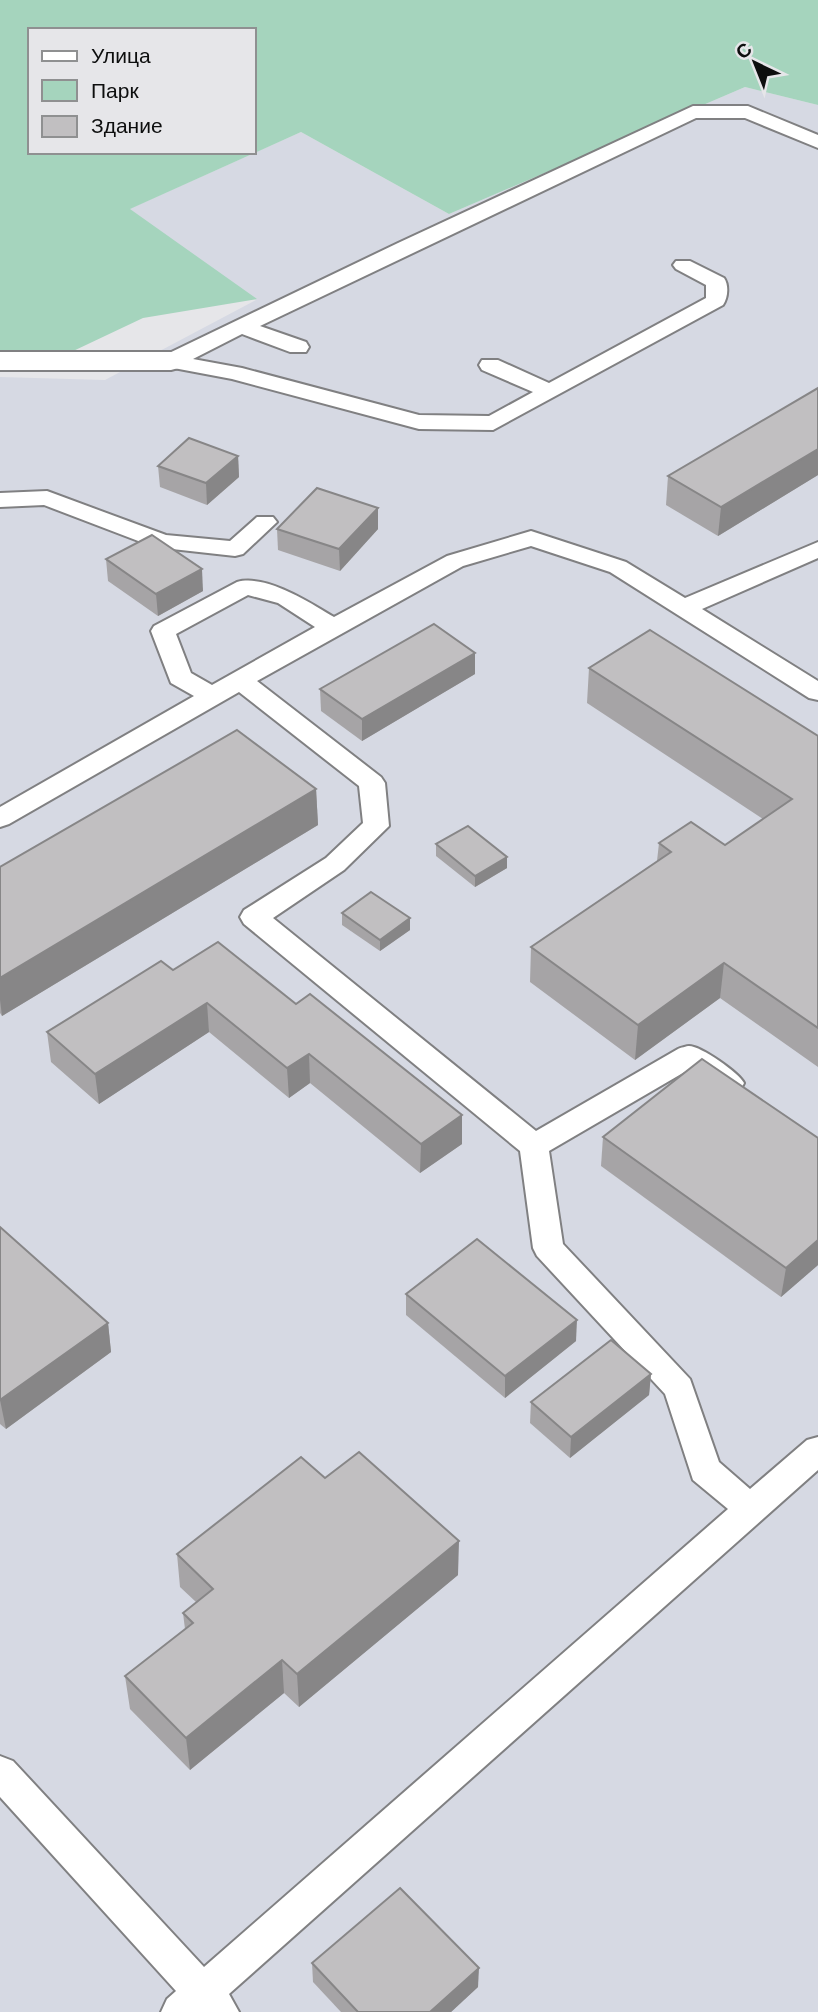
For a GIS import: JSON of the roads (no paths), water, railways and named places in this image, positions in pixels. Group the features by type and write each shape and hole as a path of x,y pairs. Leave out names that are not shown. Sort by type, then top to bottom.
{"street":[{"path":"0,360 171,361"}],"lane":[{"path":"171,361 405,247 694,113 748,113 818,142"},
{"path":"171,361 234,373 419,422 493,424 716,301 717,282 683,265"},
{"path":"242,327 298,347"},
{"path":"490,365 550,393"},
{"path":"0,500 47,498 162,542 235,549 265,522"},
{"path":"0,818 333,627 455,561 531,538 618,567 818,692"},
{"path":"684,608 818,549"},
{"path":"212,696 180,677 163,631 245,587 286,598 333,627"},
{"path":"240,680 372,783 376,826 335,864 254,917 534,1146 548,1248 679,1388 705,1470 750,1509"},
{"path":"534,1146 688,1056 753,1098"},
{"path":"0,1772 201,2006 818,1450"}]}
